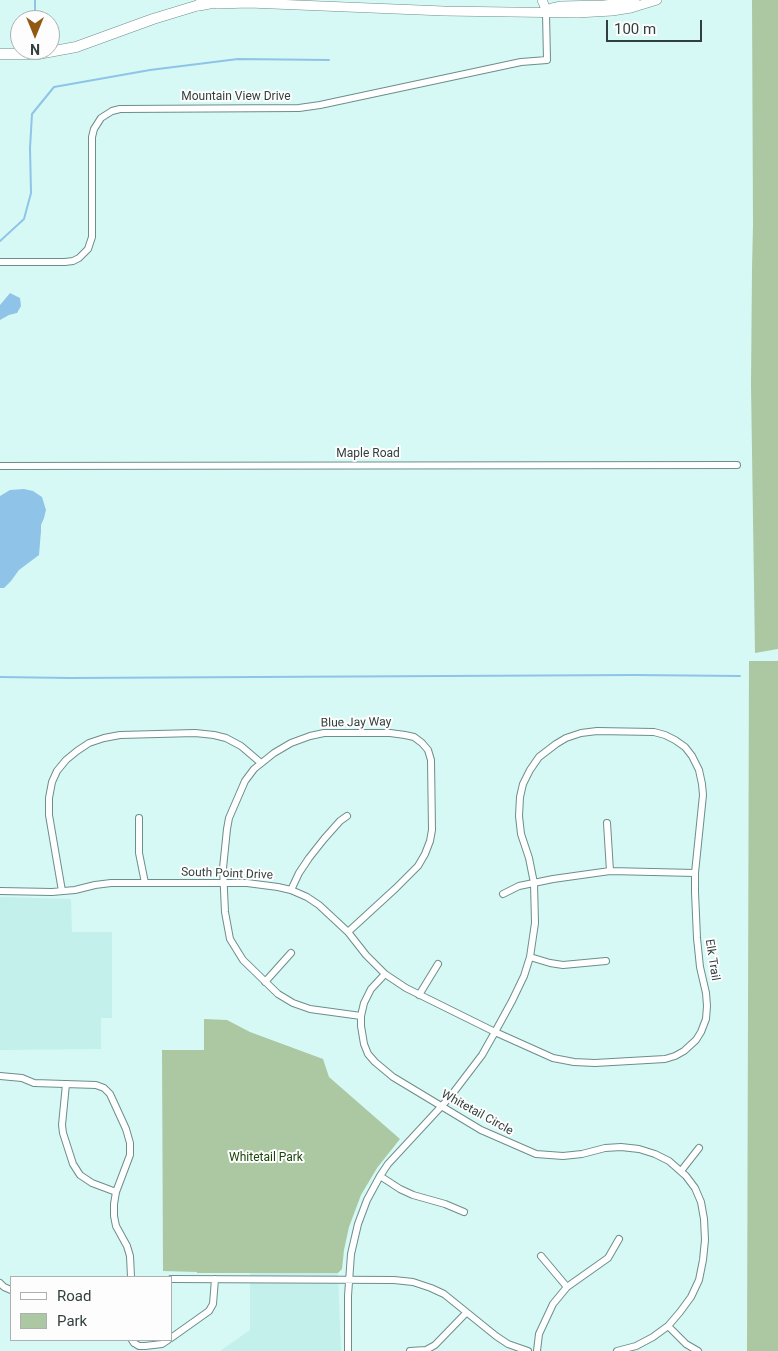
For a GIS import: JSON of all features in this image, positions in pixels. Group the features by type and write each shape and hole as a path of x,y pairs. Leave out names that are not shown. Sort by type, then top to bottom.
{"highway":[{"path":"198,5 224,0"}],"main road":[{"path":"542,0 546,13"},
{"path":"593,0 635,0"},
{"path":"0,54 38,54 76,47 198,5 249,4 577,13 632,8 658,0"},
{"path":"546,13 552,8 561,6 604,5 623,1"}],"street":[{"name":"Mountain View Drive","path":"0,262 73,261 88,249 92,237 92,137 94,129 102,118 112,111 120,109 298,108 320,105 521,62 547,60 546,13"},
{"name":"Maple Road","path":"0,466 737,465"},
{"name":"Elk Trail","path":"348,1351 349,1280 352,1249 358,1224 367,1200 380,1176 397,1154 441,1106 482,1054 524,976 530,957 535,923 534,883 529,858 521,834 519,816 523,784 530,770 540,757 556,744 581,733 597,730 646,730 675,740 685,747 692,756 699,770 702,784 703,796 695,873 697,938 700,967 708,1006 701,1032 688,1048 675,1056 595,1063 553,1058 495,1032"},
{"path":"62,891 49,815 49,798 52,782 57,772 76,751 89,743 120,735 195,733 226,738 241,746 261,763"},
{"name":"Blue Jay Way","path":"348,932 418,866 430,841 432,830 431,760 428,750 422,743 414,737 405,734 324,733 291,742 274,752 254,768 246,781 229,818 224,849 225,912 230,939 243,960 278,994 293,1003 310,1009 361,1016"},
{"path":"292,890 299,873 309,858 340,821 347,816"},
{"path":"139,818 139,853 145,883"},
{"path":"607,823 610,871"},
{"path":"503,894 519,886 610,871 695,873"},
{"name":"South Point Drive","path":"0,891 62,891 111,883 267,884 292,890 319,905 348,932 366,955 385,974 419,995 495,1032"},
{"path":"265,982 291,953"},
{"path":"530,957 564,965 606,961"},
{"path":"419,995 438,964"},
{"name":"Whitetail Circle","path":"385,974 371,989 364,1003 361,1026 368,1054 394,1077 481,1130 536,1154 563,1156 582,1154 605,1148 630,1148 655,1154 669,1161 681,1171 695,1188 701,1202 706,1240 704,1260 691,1297 668,1326 653,1338 636,1346 617,1351"},
{"path":"0,1076 22,1078 34,1083 96,1085 104,1088 110,1094 126,1128 130,1143 130,1155 116,1192 114,1216 116,1226 130,1256 131,1276"},
{"path":"66,1084 62,1125 73,1164 80,1175 92,1183 116,1192"},
{"path":"681,1171 699,1148"},
{"path":"380,1176 407,1192 464,1212"},
{"path":"537,1351 539,1334 553,1304 567,1287 608,1258 619,1239"},
{"path":"541,1256 567,1287"},
{"path":"172,1279 394,1280 413,1282 444,1294 496,1336 508,1344 528,1351"},
{"path":"172,1338 209,1311 213,1304 215,1279"},
{"path":"410,1351 426,1350 436,1345 466,1313"},
{"path":"668,1326 686,1344 698,1351"},
{"path":"133,1341 139,1346 145,1346 162,1344 167,1341"}],"shaded area":[{"path":"10,293 20,298 21,306 17,313 0,320 0,305"},
{"path":"24,489 33,491 42,497 46,510 41,525 39,555 19,570 4,588 0,588 0,496 10,490"},
{"path":"0,897 71,899 72,932 112,932 112,1018 101,1018 101,1049 0,1050"},
{"path":"250,1273 338,1273 341,1351 220,1351 250,1330"}],"green space":[{"path":"752,0 778,0 778,649 755,653 751,385 753,225"},
{"path":"749,661 778,661 778,1351 747,1351"},
{"name":"Whitetail Park","path":"204,1019 227,1020 250,1032 323,1059 329,1077 400,1139 377,1168 361,1195 349,1227 342,1269 338,1273 197,1273 163,1271 162,1050 204,1050"}],"waterway":[{"path":"35,0 35,10"},
{"path":"0,241 24,219 31,193 30,148 32,114 54,87 150,70 238,59 329,60"},
{"path":"0,677 740,676"}]}
